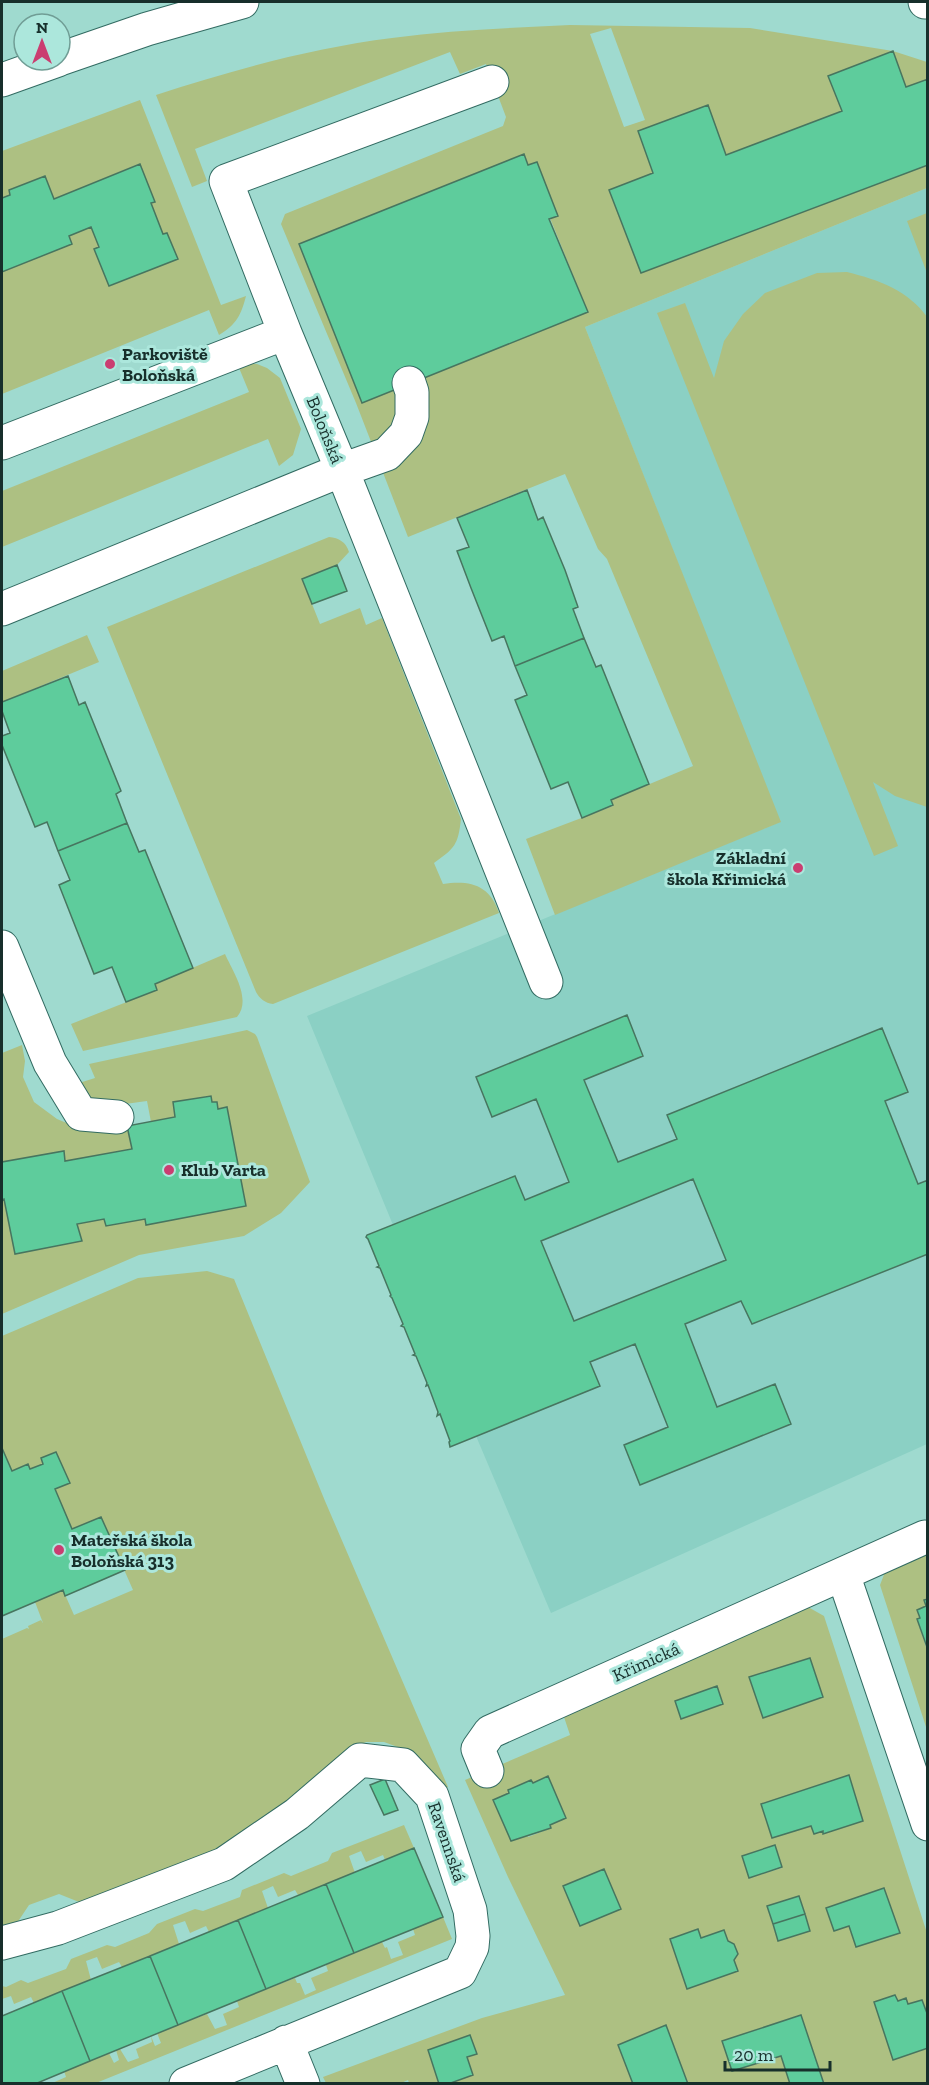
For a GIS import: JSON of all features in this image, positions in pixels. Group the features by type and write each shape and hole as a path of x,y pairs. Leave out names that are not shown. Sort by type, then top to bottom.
{"street":[{"path":"72,55 147,28 242,2"},
{"path":"2,80 25,72"},
{"name":"Boloňská","path":"2,609 342,470 285,333 226,181 492,82"},
{"path":"2,443 285,333"},
{"path":"410,383 412,417 406,434 387,454 342,470 546,982"},
{"path":"2,946 50,1063 81,1114 117,1117"},
{"name":"Křimická","path":"487,1771 478,1749 490,1732 926,1537"},
{"path":"843,1574 927,1824"},
{"name":"Ravennská","path":"2,1943 58,1928 224,1864 297,1814 360,1760 404,1765 432,1796 470,1910 472,1947 460,1972 186,2084"},
{"path":"286,2042 303,2084"}],"shaded area":[{"path":"570,25 750,28 893,51 927,62 927,188 585,327 781,822 555,915 526,839 613,806 611,800 693,766 607,559 598,549 565,474 408,537 356,403 281,224 285,214 503,126 506,117 486,64 460,74 450,52 195,149 207,181 192,187 156,95 273,61 362,42 436,33","holes":["611,28 645,120 624,127 590,34","524,154 588,312 362,403 299,244"]},
{"path":"140,100 221,305 246,296 240,314 230,327 219,335 209,310 2,394 2,272 71,244 69,236 91,227 99,247 95,249 110,286 177,259 167,233 163,234 151,203 154,202 139,164 54,199 45,176 9,190 10,195 2,198 2,151"},
{"name":"Základní škola Křimická","path":"927,188 927,1444 551,1613 476,1436 450,1447 440,1415 437,1416 438,1412 428,1386 426,1386 427,1383 416,1356 413,1355 415,1353 404,1327 401,1326 403,1324 366,1237 393,1225 307,1016 780,822 585,327"},
{"path":"927,213 927,273 907,221"},
{"path":"847,272 902,293 928,318 927,807 895,796 873,782 898,846 874,856 657,313 685,303 714,378 724,341 743,314 765,293 817,273"},
{"path":"237,363 257,364 280,378 301,429 293,455 279,466 268,439 2,547 2,491 249,392"},
{"path":"329,537 342,541 349,552 337,565 302,579 320,624 360,608 366,625 382,618 461,819 454,845 434,863 443,884 470,884 484,890 499,913 273,1004 263,1000 256,992 107,627"},
{"path":"87,635 99,662 2,702 2,671"},
{"path":"225,954 242,994 243,1002 237,1017 83,1051 71,1024 157,990 155,984"},
{"path":"247,1030 257,1037 310,1182 281,1213 244,1236 139,1255 2,1314 2,1200 4,1199 15,1254 82,1241 77,1224 104,1219 106,1226 145,1219 146,1225 246,1206 226,1107 218,1109 217,1102 212,1102 210,1096 173,1102 175,1117 151,1122 147,1101 97,1106 79,1083 95,1078 89,1064"},
{"path":"22,1045 25,1061 23,1077 34,1102 57,1119 81,1129 127,1126 132,1149 65,1161 64,1151 2,1162 2,1053"},
{"path":"207,1271 234,1279 325,1501 448,1787 441,1790 406,1750 384,1742 366,1742 352,1748 313,1781 216,1854 84,1904 59,1894 29,1905 15,1926 2,1931 2,1639 29,1629 28,1626 41,1620 43,1623 35,1602 63,1590 74,1615 133,1590 101,1517 72,1529 55,1489 69,1483 56,1452 41,1458 43,1464 30,1469 27,1464 12,1471 2,1448 2,1336 138,1278"},
{"path":"927,1554 927,1599 924,1600 926,1606 917,1610 920,1618 917,1619 927,1650 927,1730 880,1585 885,1572"},
{"path":"808,1607 824,1616 927,1933 927,2016 922,2000 908,2004 898,2001 895,1995 874,2002 893,2059 927,2048 927,2083 824,2083 800,2015 722,2041 732,2071 781,2056 790,2083 688,2083 666,2025 618,2045 633,2083 448,2083 473,2075 467,2057 477,2054 470,2035 428,2050 439,2083 409,2083 408,2080 399,2084 326,2083 323,2077 482,2018 565,1995 508,1877 465,1780 570,1735 563,1714","holes":["809,1658 823,1697 763,1718 749,1677","717,1686 723,1704 681,1719 675,1701","849,1775 863,1821 824,1833 823,1831 814,1834 811,1826 772,1838 761,1804","548,1776 566,1818 550,1825 551,1828 511,1841 493,1800","775,1845 782,1868 749,1878 742,1856","563,1886 620,1909 580,1926","884,1888 899,1933 856,1947 849,1926 834,1930 827,1908","767,1906 805,1914 778,1941","697,1929 701,1938 724,1930 728,1941 738,1954 734,1960 738,1971 687,1989 670,1939"]},
{"path":"404,1825 414,1848 385,1860 383,1855 366,1862 361,1851 349,1856 355,1873 298,1895 295,1890 278,1897 273,1886 262,1891 268,1908 209,1932 206,1926 190,1933 185,1921 173,1925 179,1944 122,1967 119,1962 102,1969 97,1957 86,1961 91,1980 34,2003 31,1997 14,2004 11,1996 2,1999 2,1986 6,1987 21,1980 28,1983 66,1969 71,1959 107,1945 115,1947 149,1933 157,1924 195,1909 203,1911 240,1897 242,1890 284,1873 291,1876 328,1861 332,1853"},
{"path":"443,1917 452,1939 96,2083 50,2084 66,2077 64,2071 109,2053 114,2063 119,2060 116,2050 120,2049 128,2062 139,2058 136,2049 152,2042 151,2036 155,2046 161,2043 157,2033 207,2014 215,2029 227,2025 223,2014 239,2007 237,2001 295,1978 305,1995 316,1990 311,1978 328,1971 326,1965 382,1942 385,1948 387,1947 391,1959 403,1955 398,1942 415,1935 413,1929"}],"building":[{"path":"893,51 906,87 928,79 928,165 641,273 609,190 653,173 638,131 708,105 726,155 842,111 828,76"},
{"path":"524,154 528,165 537,162 558,216 549,219 588,312 362,403 299,244"},
{"path":"140,164 155,202 151,203 163,234 167,233 178,259 109,286 94,249 99,247 91,227 69,236 72,244 2,272 2,198 10,195 9,190 45,176 54,199"},
{"path":"527,490 538,520 543,517 565,570 578,607 573,609 584,638 515,666 504,636 492,641 471,588 457,551 469,547 457,518"},
{"path":"337,565 347,591 312,604 302,579"},
{"path":"584,638 596,667 601,665 649,784 611,800 613,805 582,818 568,782 551,789 515,700 527,695 515,666"},
{"path":"68,676 79,705 85,702 121,791 116,794 127,823 58,851 47,822 35,827 2,745 2,736 10,733 2,711 2,702"},
{"path":"127,823 139,852 145,850 193,968 155,984 157,990 126,1002 112,967 94,974 59,885 70,880 58,851"},
{"path":"627,1015 643,1056 584,1080 618,1162 677,1139 667,1115 882,1028 908,1092 885,1101 918,1184 928,1180 928,1254 752,1324 741,1301 685,1324 717,1407 775,1384 791,1424 640,1485 624,1445 668,1427 635,1344 590,1362 600,1386 450,1447 440,1414 437,1416 438,1412 428,1385 426,1386 427,1383 416,1356 413,1355 415,1354 404,1327 401,1326 403,1324 366,1237 515,1176 525,1200 569,1182 536,1099 492,1117 476,1077","holes":["693,1179 726,1260 574,1321 541,1241"]},
{"path":"211,1096 212,1102 217,1102 218,1109 227,1107 246,1206 146,1225 145,1219 106,1226 104,1219 77,1224 82,1241 15,1254 4,1199 2,1200 2,1162 64,1151 65,1161 132,1149 127,1126 175,1117 173,1102"},
{"name":"Mateřská škola Boloňská 313","path":"2,1448 12,1471 28,1464 30,1469 43,1464 41,1458 56,1452 70,1483 55,1489 72,1529 101,1517 125,1570 65,1596 63,1590 2,1616"},
{"path":"928,1599 928,1650 917,1619 920,1618 917,1610 926,1606 924,1600"},
{"path":"810,1658 823,1697 763,1718 749,1677"},
{"path":"717,1686 723,1704 681,1719 675,1701"},
{"path":"849,1775 863,1821 823,1834 823,1831 814,1834 811,1826 772,1838 761,1804"},
{"path":"548,1776 566,1818 550,1825 551,1828 511,1841 493,1800 509,1793 508,1790 531,1780 533,1783"},
{"path":"385,1779 398,1810 384,1815 370,1785"},
{"path":"775,1845 782,1867 749,1878 742,1856"},
{"path":"414,1848 443,1917 354,1953 326,1884"},
{"path":"604,1869 621,1909 580,1926 563,1886"},
{"path":"326,1884 354,1953 266,1989 238,1920"},
{"path":"884,1888 900,1933 856,1947 849,1926 834,1931 826,1908"},
{"path":"799,1896 805,1914 773,1924 767,1906"},
{"path":"805,1914 810,1931 778,1941 773,1924"},
{"path":"238,1920 266,1989 178,2025 150,1956"},
{"path":"698,1929 701,1938 724,1930 728,1941 734,1944 738,1954 734,1960 738,1971 687,1989 670,1939"},
{"path":"150,1956 178,2025 90,2061 62,1991"},
{"path":"62,1991 90,2061 35,2084 2,2084 2,2016"},
{"path":"895,1995 898,2001 906,1998 908,2004 922,2000 928,2016 928,2048 893,2060 874,2002"},
{"path":"801,2015 824,2084 790,2084 781,2056 732,2071 722,2041"},
{"path":"666,2025 688,2084 633,2084 618,2045"},
{"path":"470,2035 477,2054 467,2057 473,2075 448,2084 439,2084 428,2050"}],"place":[{"name":"Parkoviště Boloňská","path":"110,364"},
{"name":"Základní škola Křimická","path":"798,868"},
{"name":"Klub Varta","path":"169,1170"},
{"name":"Mateřská škola Boloňská 313","path":"59,1550"}]}
